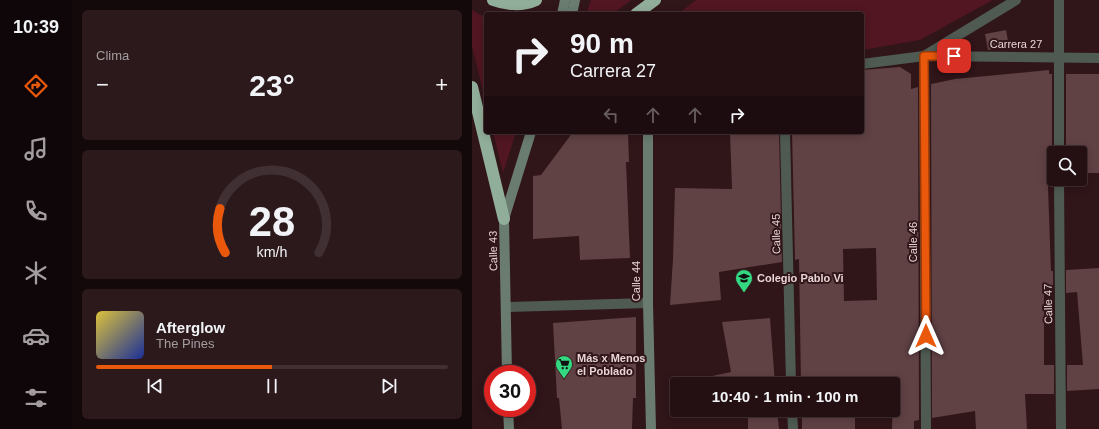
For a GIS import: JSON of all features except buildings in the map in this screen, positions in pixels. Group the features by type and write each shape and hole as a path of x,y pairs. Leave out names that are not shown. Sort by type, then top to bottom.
{"highway":[{"path":"493,0 503,4 529,3 536,0"},
{"path":"639,12 654,0"},
{"path":"472,86 504,219"}],"street":[{"path":"562,12 565,0"},
{"path":"572,12 575,0"},
{"path":"924,56 1016,0"},
{"path":"1059,0 1059,146"},
{"name":"Carrera 27","path":"864,64 924,56 1099,58"},
{"name":"Calle 46","path":"924,56 926,429"},
{"name":"Calle 43","path":"507,365 504,219 530,134"},
{"name":"Calle 44","path":"648,134 648,303 651,429"},
{"name":"Calle 45","path":"785,134 791,377"},
{"name":"Calle 47","path":"1059,186 1061,429"},
{"path":"506,307 648,303"},
{"path":"508,417 509,429"},
{"path":"792,417 792,429"}],"shaded area":[{"path":"591,0 631,0 616,12 587,12"},
{"path":"696,0 993,0 920,40 864,50 864,12 681,12"},
{"path":"472,10 484,17 484,95 472,46"},
{"path":"493,134 515,134 503,173"}],"place":[{"name":"Colegio Pablo Vi","path":"744,293"},
{"name":"Más x Menos el Poblado","path":"564,379"}],"route":[{"path":"926,336 924,56 954,56"}]}
